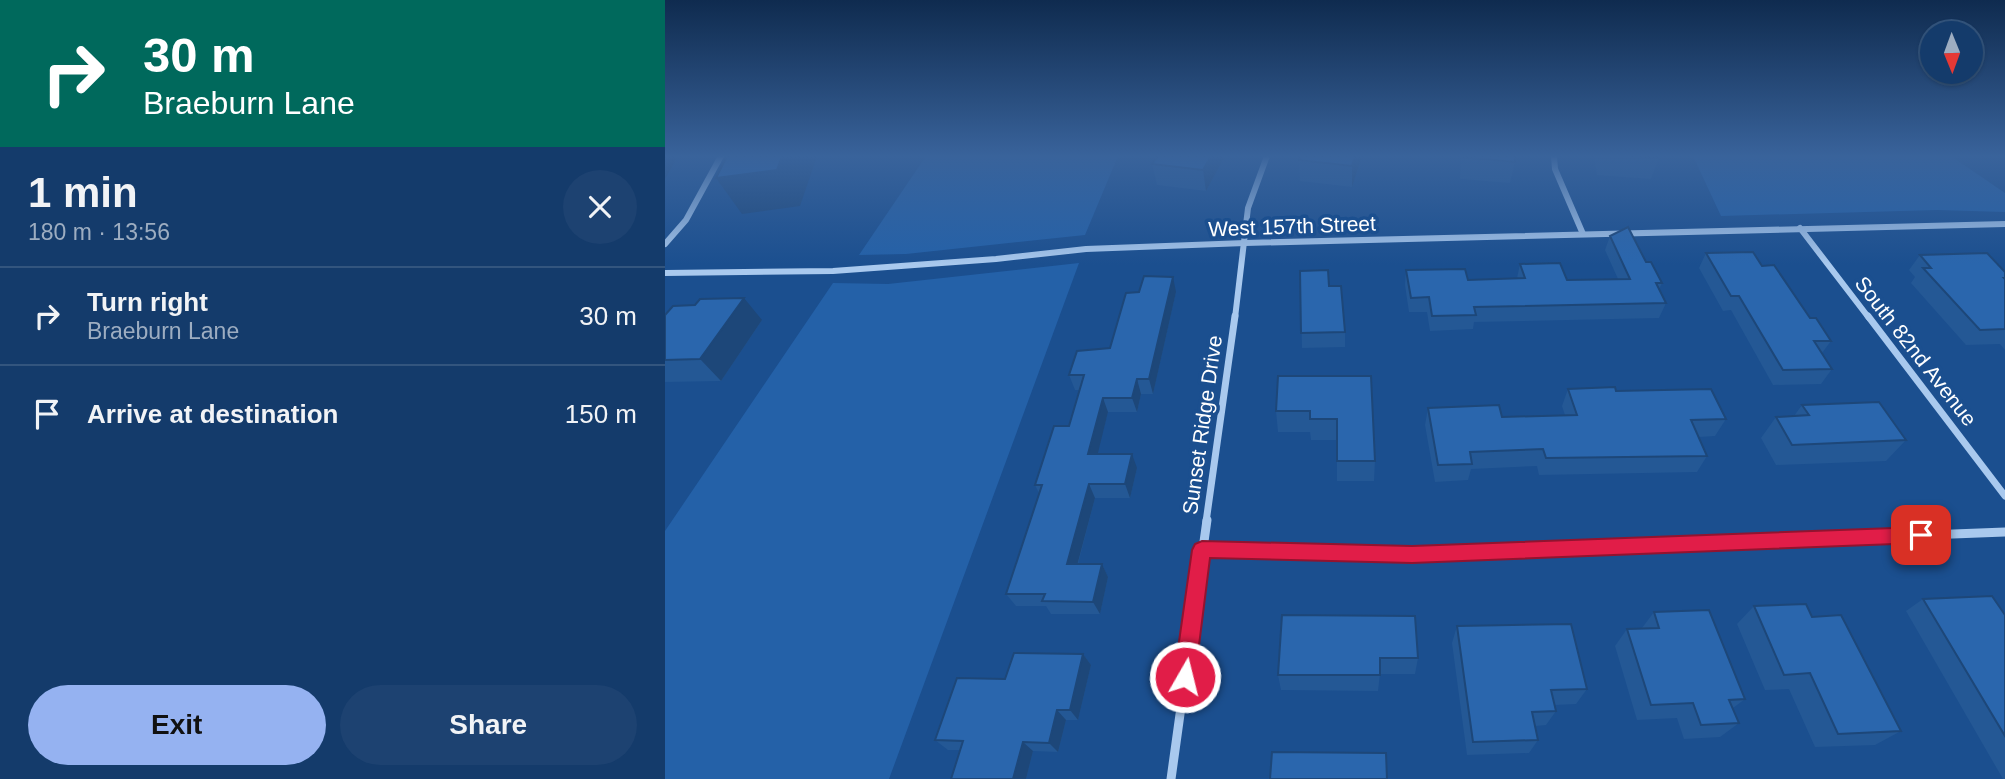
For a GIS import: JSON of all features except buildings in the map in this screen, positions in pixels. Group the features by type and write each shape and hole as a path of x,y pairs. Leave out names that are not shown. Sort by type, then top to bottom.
{"street":[{"path":"665,244 686,220 701,192"},
{"name":"Sunset Ridge Drive","path":"1171,779 1245,243 1248,201 1252,192"},
{"path":"1565,192 1583,234"},
{"name":"West 157th Street","path":"665,273 833,271 996,259 1086,249 1245,243 2005,225"},
{"name":"South 82nd Avenue","path":"1800,228 2005,496"},
{"path":"1202,550 1412,555 2005,531"}],"shaded area":[{"path":"901,192 1103,192 1085,235 906,254 859,255"},
{"path":"1710,192 2005,193 2005,212 1937,210 1721,216"},
{"path":"1079,263 889,779 665,779 665,531 833,283 888,284"}],"route":[{"path":"1185,677 1202,550 1412,555 1921,535"}]}
